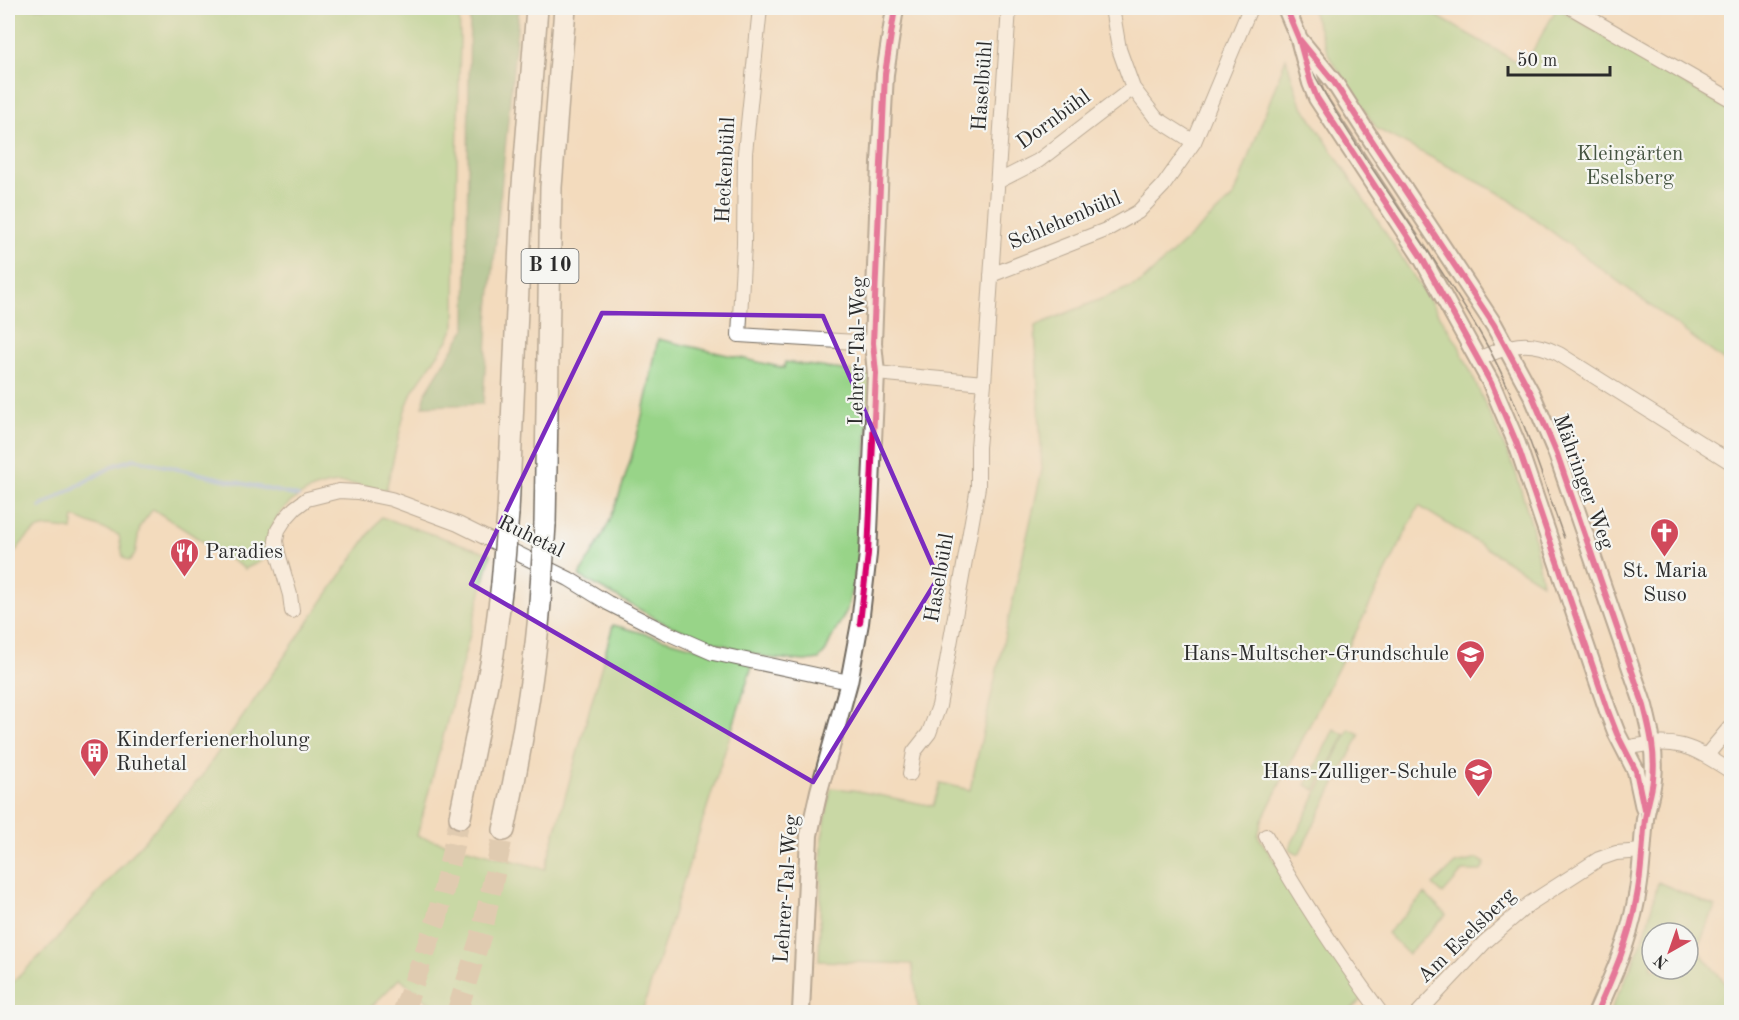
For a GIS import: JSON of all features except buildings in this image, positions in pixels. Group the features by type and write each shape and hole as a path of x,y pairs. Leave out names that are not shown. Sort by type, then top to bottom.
{"highway":[{"name":"B 10","path":"460,817 493,654 502,584 522,198 537,8"},
{"name":"B 10","path":"504,830 524,730 536,654 540,603 545,524 551,188 565,8"}],"street":[{"name":"Heckenbühl","path":"739,335 744,244 745,153 760,8"},
{"name":"Lehrer-Tal-Weg","path":"801,1012 810,835 819,791 849,682 860,623 868,554 876,373 873,343 885,74 895,8"},
{"name":"Haselbühl","path":"910,774 914,752 929,733 939,706 978,487 978,447 1009,8"},
{"path":"1112,8 1119,49 1133,88 1156,118 1194,142"},
{"name":"Schlehenbühl","path":"991,275 1107,230 1138,212 1163,186 1194,142 1250,8"},
{"name":"Mähringer Weg","path":"1286,8 1299,39 1311,83 1321,106 1422,258 1479,359 1500,402 1517,444 1602,695 1636,771 1645,818"},
{"path":"1572,8 1731,100"},
{"name":"Mähringer Weg","path":"1299,39 1334,82 1481,304 1533,395 1557,454 1642,699 1652,743 1653,777 1645,818 1636,901 1629,933 1597,1012"},
{"name":"Dornbühl","path":"997,182 1038,161 1133,88"},
{"name":"Lehrer-Tal-Weg","path":"739,335 873,343"},
{"path":"1479,359 1507,346 1535,345 1547,348 1731,463"},
{"path":"876,373 984,382"},
{"name":"Ruhetal","path":"292,611 290,595 278,553 276,541 278,530 295,508 307,499 339,491 357,492 391,499 458,524 569,579 645,622 713,652 849,682"},
{"path":"1706,756 1731,725"},
{"path":"1625,748 1652,743 1672,743 1706,756 1731,772"},
{"path":"1266,836 1304,903 1380,1012"},
{"name":"Am Eselsberg","path":"1419,1012 1485,942 1529,904 1599,859 1616,853 1643,851"}],"highlighted area":[{"path":"602,313 823,316 938,578 813,782 471,584"}],"green space":[{"path":"8,8 459,8 455,325 448,340 413,390 405,410 386,490 340,483 320,487 300,496 283,509 272,527 270,553 264,559 245,569 153,509 140,526 135,554 129,561 123,557 119,535 74,517 72,530 46,527 32,533 18,547 8,563"},
{"path":"470,8 519,8 488,321 483,404 423,406 426,392 466,328"},
{"name":"Kleingärten Eselsberg","path":"1311,8 1423,8 1524,66 1557,8 1731,111 1731,366 1503,195 1377,129 1330,58"},
{"path":"1286,58 1299,100 1458,344 1515,470 1532,526 1542,583 1419,506 1262,820 1258,836 1364,997 1349,1012 919,1012 912,964 819,961 822,838 831,788 853,790 933,806 940,783 970,790 1042,470 1035,326 1140,283 1234,196"},
{"path":"658,339 784,368 785,362 871,374 860,555 847,610 826,651 819,659 805,661 769,658 707,640 664,623 579,576 607,527 626,476 644,408"},
{"path":"381,517 491,554 417,836 545,869 613,625 753,663 642,1012 440,1012 400,978 366,1012 17,1012 8,1000 8,987 56,940 201,777"},
{"path":"1334,729 1345,735 1315,790 1306,785"},
{"path":"1349,729 1360,734 1299,854 1289,849"},
{"path":"1478,859 1485,863 1481,871 1463,871 1443,894 1433,885 1455,864"},
{"path":"1658,882 1715,907 1700,942 1700,921 1648,921"},
{"path":"1425,894 1446,915 1408,954 1387,933"},
{"path":"1640,947 1640,981 1700,981 1700,953 1731,990 1731,1012 1610,1012"}],"waterway":[{"path":"40,507 115,465 134,459 298,496"}],"tunnel":[{"path":"403,1012 437,919 460,817"},
{"path":"457,1012 482,932 504,830"}],"tram line":[{"path":"1282,8 1302,51 1349,134 1455,292 1493,357 1527,433 1564,538"},
{"path":"1593,1012 1616,956 1633,900 1641,842 1639,781"}],"cycle path":[{"path":"860,623 868,554 876,373 873,343 885,74 895,8"},
{"path":"1286,8 1299,39 1317,98 1422,258 1491,383 1517,444 1608,711 1636,771 1644,809"},
{"path":"1299,39 1334,82 1494,325 1532,395 1557,454 1644,706 1652,742 1654,770 1645,819 1638,891 1625,944 1597,1012"}],"place":[{"name":"St. Maria Suso","path":"1665,558"},
{"name":"Paradies","path":"184,578"},
{"name":"Hans-Multscher-Grundschule","path":"1470,680"},
{"name":"Kinderferienerholung Ruhetal","path":"95,778"},
{"name":"Hans-Zulliger-Schule","path":"1478,798"}]}
